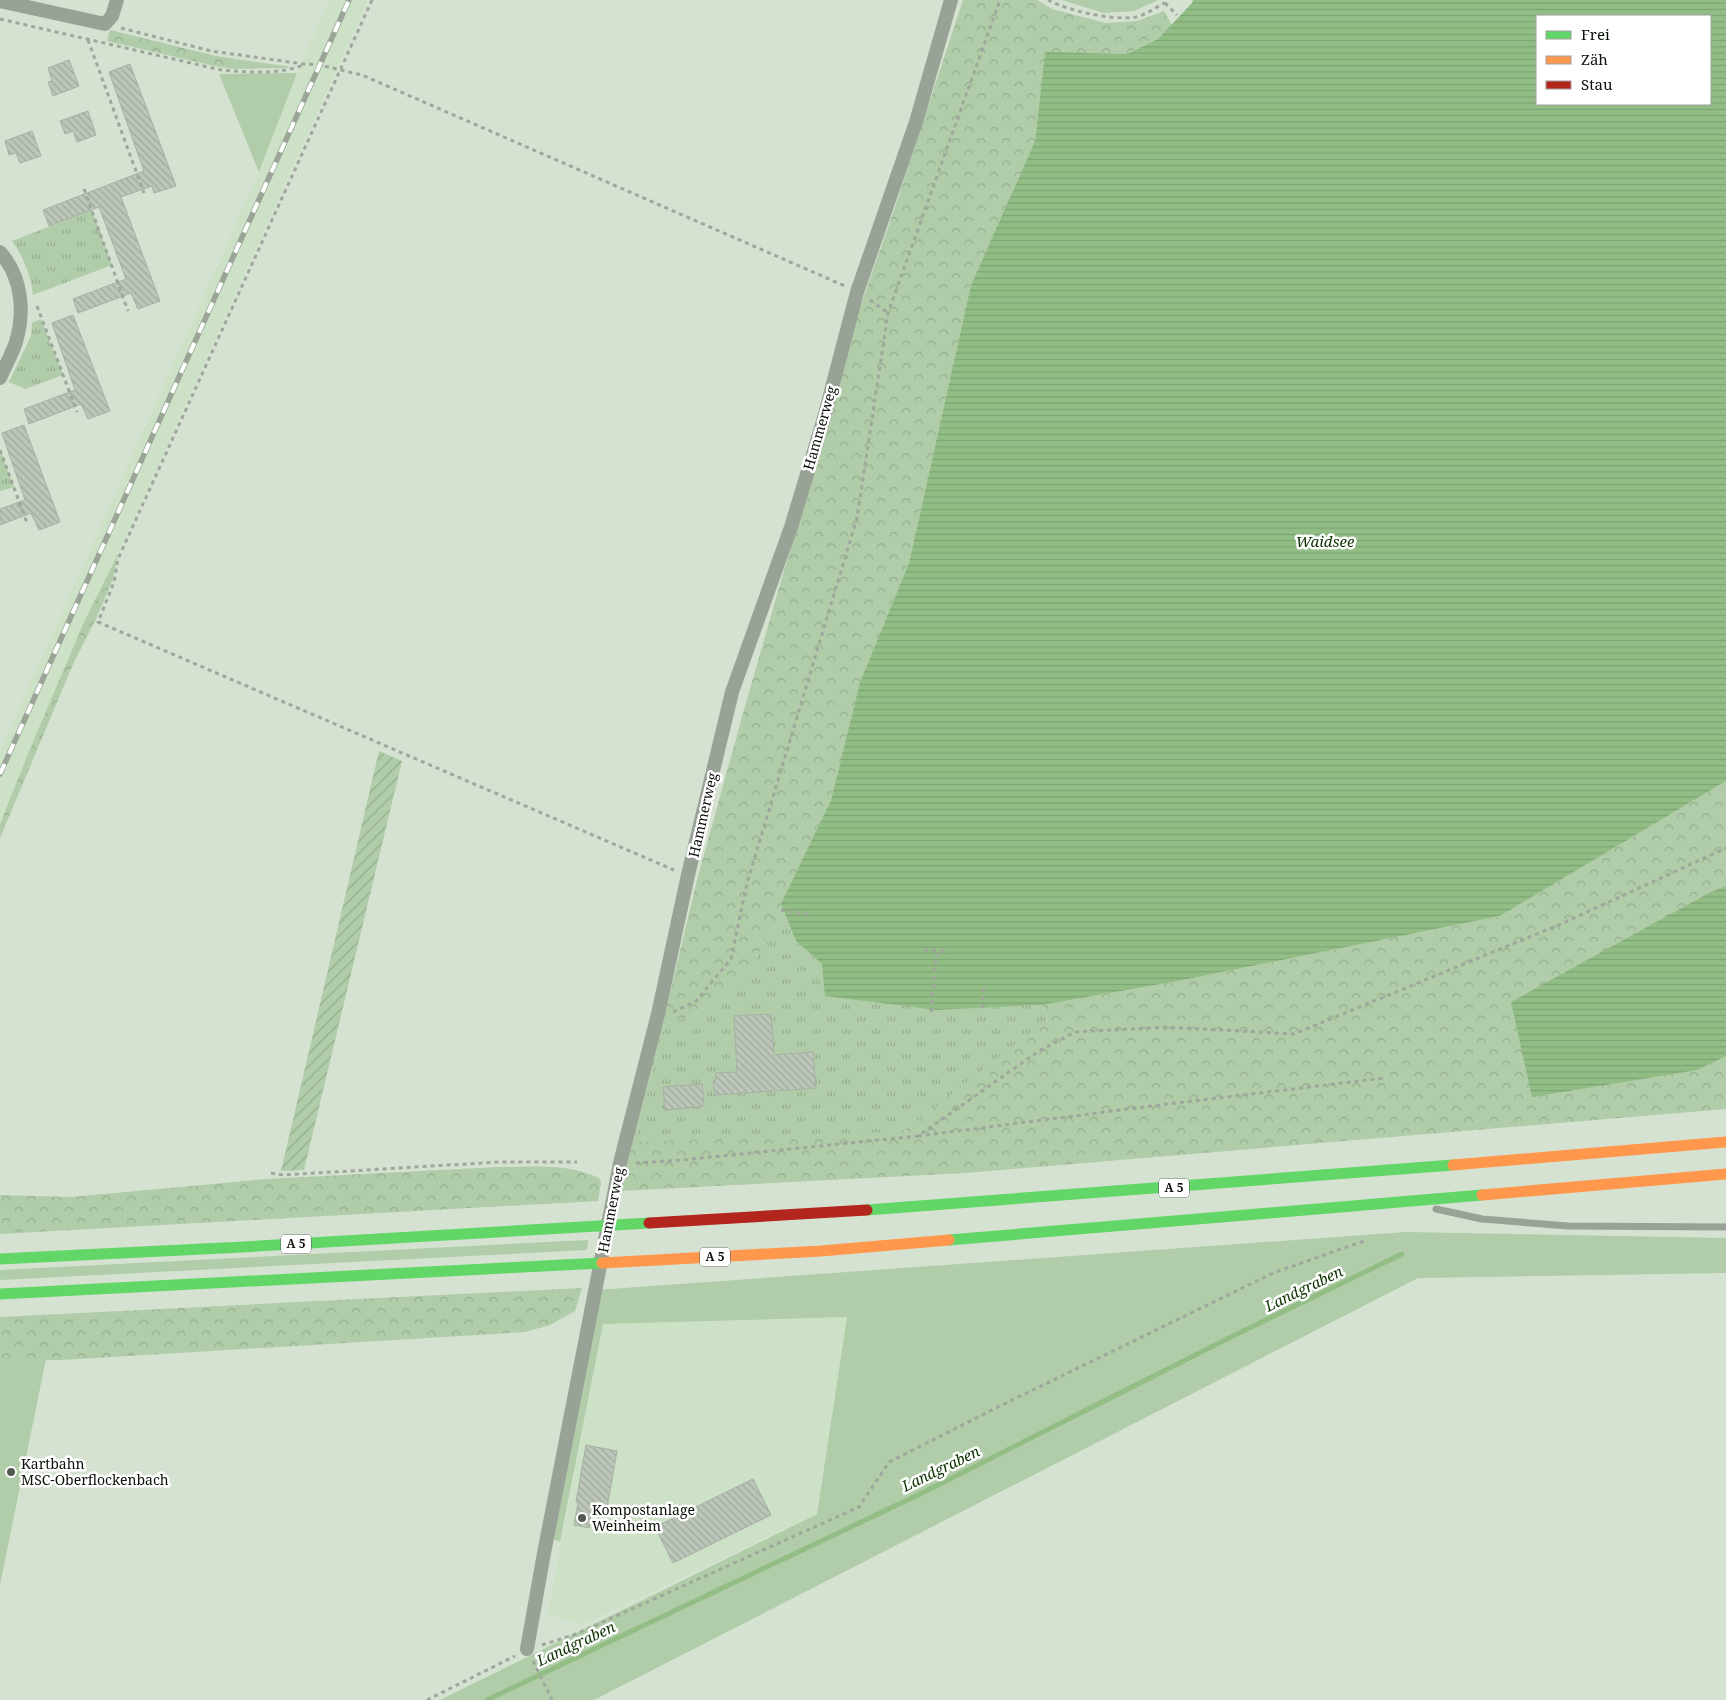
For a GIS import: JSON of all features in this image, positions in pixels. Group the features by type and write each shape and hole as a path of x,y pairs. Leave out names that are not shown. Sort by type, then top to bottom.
{"highway":[{"name":"A 5","path":"0,1259 243,1247 912,1208 1726,1142"},
{"name":"A 5","path":"0,1294 258,1282 820,1251 1726,1174"}],"street":[{"path":"0,1 105,24 112,16 117,0"},
{"name":"Hammerweg","path":"527,1649 620,1163 658,1014 688,875 732,692 791,527 824,418 857,292 916,122 950,0"},
{"path":"0,252 6,258 17,280 22,312 16,343 0,378"}],"lane":[{"path":"1407,1202 1482,1220 1568,1226 1726,1228"}],"path":[{"path":"372,0 118,559 114,582 98,622 662,866 688,875"},
{"path":"658,1014 671,1013 696,1000 731,959 747,883 857,518 888,313 1000,0"},
{"path":"1048,0 1106,17 1137,16 1165,1 1177,15"},
{"path":"0,19 221,70 290,70 304,64"},
{"path":"105,24 211,51 320,65 340,69 370,79 857,292 888,313"},
{"path":"88,40 144,193"},
{"path":"84,189 128,310"},
{"path":"37,306 76,412"},
{"path":"0,450 27,523"},
{"path":"918,1136 1039,1051 1075,1032 1167,1027 1294,1034 1561,924 1726,848"},
{"path":"781,910 812,915"},
{"path":"924,950 949,952"},
{"path":"931,1012 936,951"},
{"path":"982,1008 984,983"},
{"path":"620,1163 692,1159 918,1136 1384,1078"},
{"path":"271,1174 498,1162 577,1162"},
{"path":"427,1700 527,1649 552,1643 576,1634 859,1507 889,1462 1274,1273 1364,1241"},
{"path":"536,1666 552,1700"}],"shaded area":[{"path":"330,0 368,0 118,554 84,623 0,824 0,751 259,172 303,59"},
{"path":"847,1317 816,1514 584,1624 548,1614 603,1324"}],"green space":[{"path":"963,0 1037,0 1052,9 1106,23 1137,21 1164,11 1172,25 1158,39 1127,54 1045,53 1035,141 971,285 909,563 860,682 831,800 752,968 697,1014 665,1025 634,1142 1048,1020 1042,1005 1178,981 1500,916 1726,781 1726,1109 965,1173 621,1191 628,1135 668,1001 697,880 743,713 860,307"},
{"path":"1062,0 1158,0 1134,11 1104,13"},
{"path":"110,30 216,56 236,59 234,69 107,41"},
{"path":"236,59 291,67 234,69"},
{"path":"297,73 259,172 219,74"},
{"path":"92,210 112,265 33,295 26,266 12,241"},
{"path":"41,319 63,375 25,389 9,382 31,336 32,323"},
{"path":"0,450 14,487 0,491"},
{"path":"118,554 113,579 95,621 74,662 0,838 0,824 30,749 84,622"},
{"path":"379,751 402,761 304,1170 281,1171"},
{"path":"781,904 796,941 822,964 937,1010 1042,1005 1048,1019 904,1131 634,1142 665,1025 697,1014 752,968"},
{"path":"498,1167 550,1167 587,1173 599,1178 601,1183 598,1201 0,1234 0,1195 71,1197 266,1179"},
{"path":"1406,1232 1726,1238 1726,1273 1418,1278 594,1700 440,1700 817,1514 847,1317 603,1324 560,1542 547,1537 596,1290"},
{"path":"588,1240 587,1250 0,1280 0,1270"},
{"path":"582,1288 575,1311 550,1325 525,1332 62,1360 0,1361 0,1317"},
{"name":"Kartbahn MSC-Oberflockenbach","path":"46,1359 0,1585 0,1360"}],"water":[{"name":"Waidsee","path":"1193,0 1726,0 1726,781 1500,916 1178,981 1042,1005 937,1010 825,996 822,964 796,941 781,904 831,800 860,682 909,563 971,285 1035,141 1045,52 1127,54 1158,39"},
{"path":"1726,886 1726,1056 1697,1070 1532,1097 1511,1002 1709,893"}],"building":[{"path":"69,60 79,86 53,96 48,82 52,81 48,68"},
{"path":"130,64 176,186 154,193 152,186 121,197 160,301 138,309 131,293 78,313 73,299 126,279 99,207 49,226 43,210 144,171 109,72"},
{"path":"88,111 96,135 77,142 73,131 65,134 60,121"},
{"path":"32,131 41,156 20,163 16,153 9,155 5,141"},
{"path":"73,315 110,411 88,419 81,404 29,424 24,409 75,390 52,323"},
{"path":"24,425 60,522 39,530 31,513 0,525 0,509 25,500 2,433"},
{"path":"771,1014 774,1055 813,1052 816,1088 715,1095 713,1081 716,1080 716,1073 737,1072 734,1016"},
{"path":"702,1084 704,1106 665,1110 663,1087"},
{"path":"586,1445 617,1451 607,1508 593,1505 589,1528 574,1525"},
{"path":"753,1479 771,1515 673,1563 655,1527"}],"waterway":[{"name":"Landgraben","path":"487,1700 918,1495 1233,1336 1402,1254"}],"railway":[{"path":"0,774 349,0"}],"traffic: fast":[{"path":"867,1210 1453,1165"},
{"path":"949,1240 1482,1195"},
{"path":"0,1259 649,1223"},
{"path":"0,1294 602,1263"}],"traffic: slow":[{"path":"1453,1165 1726,1142"},
{"path":"1482,1195 1726,1174"},
{"path":"602,1263 821,1251 949,1240"}],"traffic: jam":[{"path":"649,1223 867,1210"}],"place":[{"name":"Kartbahn MSC-Oberflockenbach","path":"11,1472"},
{"name":"Kompostanlage Weinheim","path":"582,1518"}]}
